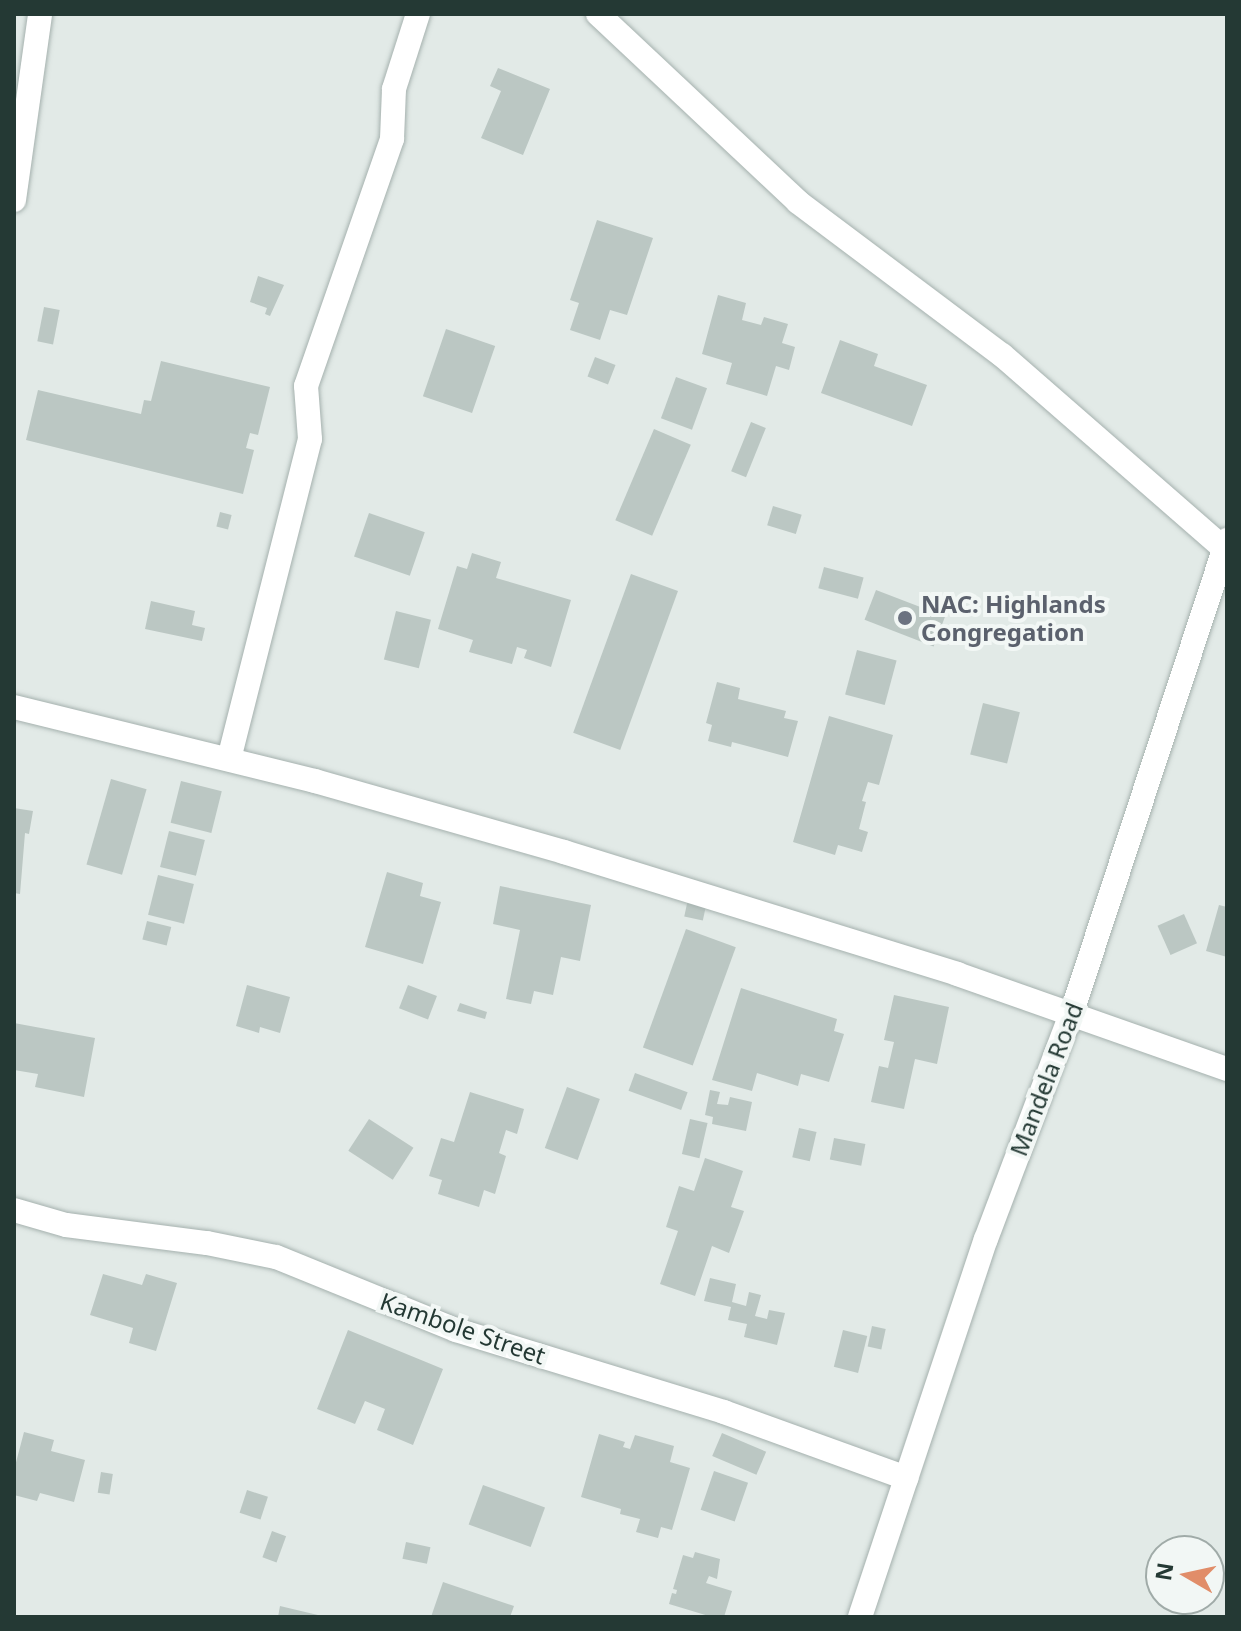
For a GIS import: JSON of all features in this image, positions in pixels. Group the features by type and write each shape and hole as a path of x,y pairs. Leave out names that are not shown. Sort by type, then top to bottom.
{"street":[{"path":"14,200 40,14"},
{"path":"229,759 310,439 306,386 392,139 394,89 418,14"},
{"path":"598,14 798,202 1002,355 1226,544"},
{"name":"Mandela Road","path":"860,1617 986,1239 1072,1012 1226,544"},
{"path":"14,707 229,759 579,856 1072,1012 1227,1069"},
{"name":"Kambole Street","path":"14,1210 66,1225 207,1243 276,1257 456,1330 724,1412 906,1478"}],"building":[{"path":"498,68 550,89 523,155 481,138 501,91 490,86"},
{"path":"597,220 653,238 627,315 610,310 600,340 570,330 579,303 570,300"},
{"path":"258,276 284,285 270,316 265,314 267,308 250,302"},
{"path":"718,295 746,303 742,320 761,325 764,317 788,324 782,343 795,347 789,370 776,366 767,396 726,384 732,363 702,354"},
{"path":"44,307 60,310 53,344 37,341"},
{"path":"446,329 495,346 472,413 423,396"},
{"path":"840,340 878,354 874,366 927,385 912,426 821,393"},
{"path":"595,357 616,365 608,384 587,377"},
{"path":"161,361 270,387 258,435 250,433 246,448 254,450 243,494 26,440 38,390 141,414 144,400 151,401"},
{"path":"676,377 707,388 692,430 661,418"},
{"path":"751,422 766,428 746,477 731,471"},
{"path":"654,429 691,445 652,536 615,520"},
{"path":"773,506 802,515 796,534 767,525"},
{"path":"220,512 232,515 228,529 216,527"},
{"path":"369,513 425,532 410,576 354,556"},
{"path":"472,553 501,562 496,578 571,600 551,667 524,658 527,650 517,647 512,664 469,652 473,640 438,629 457,566 467,569"},
{"path":"824,567 864,578 858,599 818,588"},
{"path":"631,574 678,591 620,750 573,733"},
{"name":"NAC: Highlands Congregation","path":"876,590 945,617 934,646 865,620"},
{"path":"151,601 195,611 192,625 205,628 202,641 145,629"},
{"path":"396,611 431,620 419,668 384,660"},
{"path":"857,650 897,661 885,705 845,694"},
{"path":"717,682 740,688 738,699 786,711 784,718 798,721 788,757 732,742 731,747 708,741 712,725 706,723"},
{"path":"983,703 1020,712 1007,764 970,754"},
{"path":"829,716 893,735 879,785 868,782 862,801 866,802 859,829 868,832 862,852 838,845 835,855 793,842"},
{"path":"111,779 147,789 122,875 86,865"},
{"path":"181,781 222,791 211,833 171,823"},
{"path":"14,808 33,811 29,834 25,833 20,894 14,893"},
{"path":"169,831 205,840 196,876 160,867"},
{"path":"387,872 423,883 420,896 441,902 423,964 365,947"},
{"path":"158,875 194,884 184,924 148,915"},
{"path":"500,886 591,905 580,961 561,957 553,995 534,991 531,1004 506,999 520,930 493,924"},
{"path":"688,899 707,903 703,921 684,917"},
{"path":"1219,905 1227,907 1227,957 1206,951"},
{"path":"1184,914 1197,943 1171,955 1158,926"},
{"path":"147,921 171,927 167,945 142,939"},
{"path":"686,929 736,947 693,1066 643,1047"},
{"path":"247,985 290,997 280,1033 260,1027 259,1033 236,1026"},
{"path":"408,985 437,996 428,1019 399,1008"},
{"path":"741,988 837,1019 834,1031 844,1034 829,1082 801,1074 798,1086 757,1073 752,1091 712,1080"},
{"path":"894,995 949,1007 937,1064 915,1059 904,1109 871,1102 879,1066 888,1068 894,1042 884,1040"},
{"path":"460,1003 487,1012 485,1019 457,1011"},
{"path":"14,1023 95,1038 84,1097 35,1087 38,1074 14,1070"},
{"path":"635,1073 688,1092 681,1110 629,1091"},
{"path":"567,1087 600,1099 578,1160 545,1148"},
{"path":"710,1090 720,1092 717,1104 728,1105 730,1097 752,1102 746,1131 712,1124 713,1117 705,1115"},
{"path":"470,1092 524,1109 517,1134 506,1130 499,1153 506,1156 495,1194 484,1190 479,1207 438,1194 442,1180 429,1176 441,1138 454,1142"},
{"path":"369,1119 413,1148 393,1180 348,1151"},
{"path":"690,1119 708,1123 699,1158 682,1154"},
{"path":"799,1128 817,1132 810,1161 792,1157"},
{"path":"834,1138 865,1144 861,1166 830,1160"},
{"path":"705,1158 743,1171 731,1207 744,1211 729,1253 712,1246 695,1296 660,1284 678,1231 666,1227 679,1186 694,1191"},
{"path":"103,1274 142,1285 146,1274 177,1283 156,1351 129,1343 133,1328 90,1315"},
{"path":"710,1278 736,1284 732,1302 746,1306 749,1292 761,1295 755,1316 767,1319 769,1310 785,1313 777,1345 744,1337 747,1324 728,1320 731,1307 704,1301"},
{"path":"872,1326 886,1329 881,1349 868,1347"},
{"path":"348,1330 443,1369 413,1445 377,1430 385,1409 365,1401 355,1424 317,1409"},
{"path":"843,1330 867,1336 858,1373 834,1367"},
{"path":"24,1432 54,1440 51,1451 85,1460 74,1502 40,1493 37,1501 14,1495 14,1470"},
{"path":"722,1433 766,1452 756,1475 712,1456"},
{"path":"599,1434 625,1442 623,1447 630,1449 635,1435 674,1446 670,1462 690,1468 672,1530 661,1527 658,1538 636,1532 640,1519 620,1514 621,1509 581,1497"},
{"path":"714,1471 748,1483 735,1521 701,1510"},
{"path":"101,1472 113,1474 110,1495 98,1493"},
{"path":"483,1485 545,1508 531,1547 469,1524"},
{"path":"247,1490 268,1497 261,1520 240,1513"},
{"path":"272,1531 286,1536 277,1562 262,1557"},
{"path":"406,1542 430,1547 427,1564 402,1559"},
{"path":"695,1552 720,1559 717,1579 709,1576 706,1583 732,1591 724,1617 712,1617 669,1604 672,1593 676,1594 677,1590 673,1589 683,1555 693,1558"},
{"path":"443,1582 514,1606 510,1617 431,1617"},
{"path":"280,1606 322,1616 322,1617 278,1617"}],"place":[{"name":"NAC: Highlands Congregation","path":"905,618"}]}
